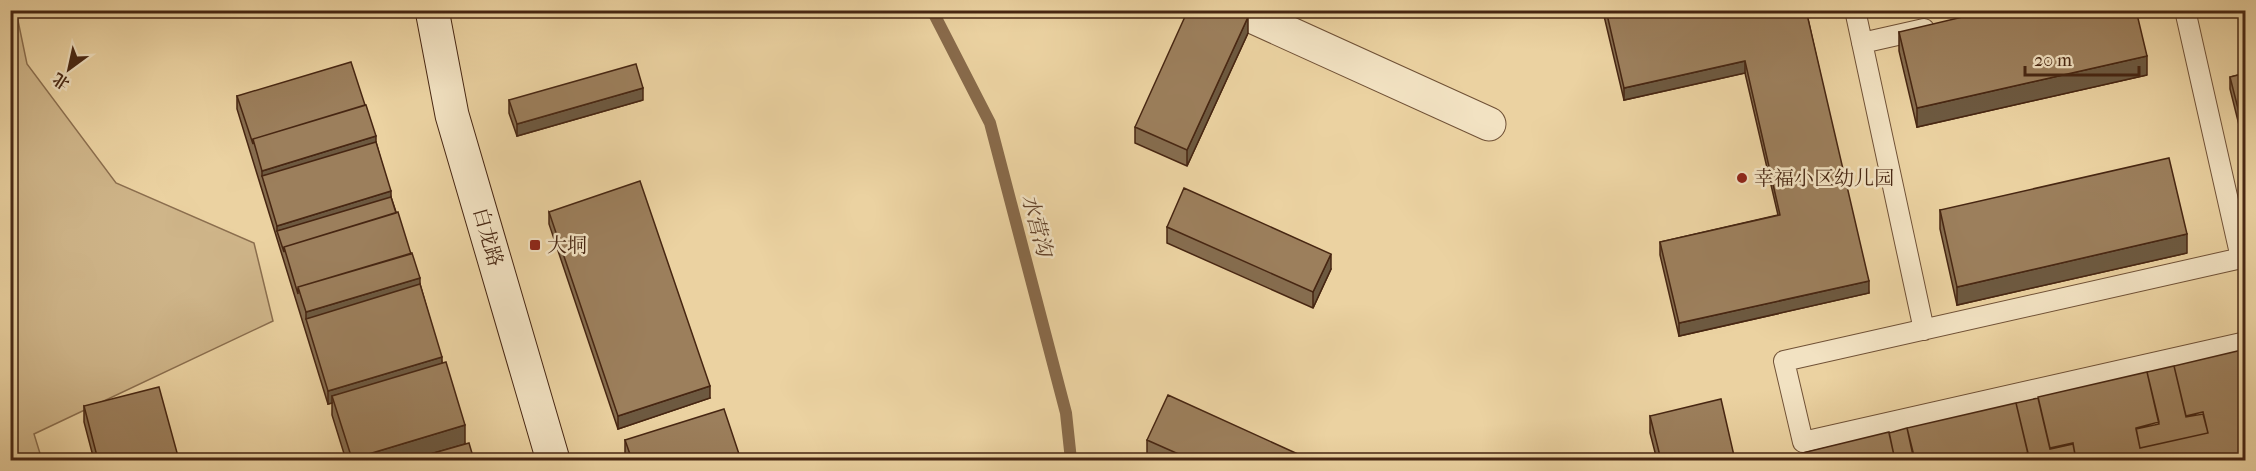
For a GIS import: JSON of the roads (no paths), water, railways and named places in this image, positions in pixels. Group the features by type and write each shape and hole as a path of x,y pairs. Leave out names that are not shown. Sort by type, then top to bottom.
{"street":[{"name":"白龙路","path":"432,10 453,115 553,460"},
{"path":"1238,10 1489,124"}],"lane":[{"path":"1855,10 1924,330"},
{"path":"2185,10 2243,257 1784,361 1803,442 2246,342"},
{"path":"1862,43 1939,25"}],"waterway":[{"name":"水营沟","path":"932,10 990,123 1066,413 1071,460"}],"place":[{"name":"幸福小区幼儿园","path":"1742,178"},
{"name":"大垌","path":"535,245"}]}
